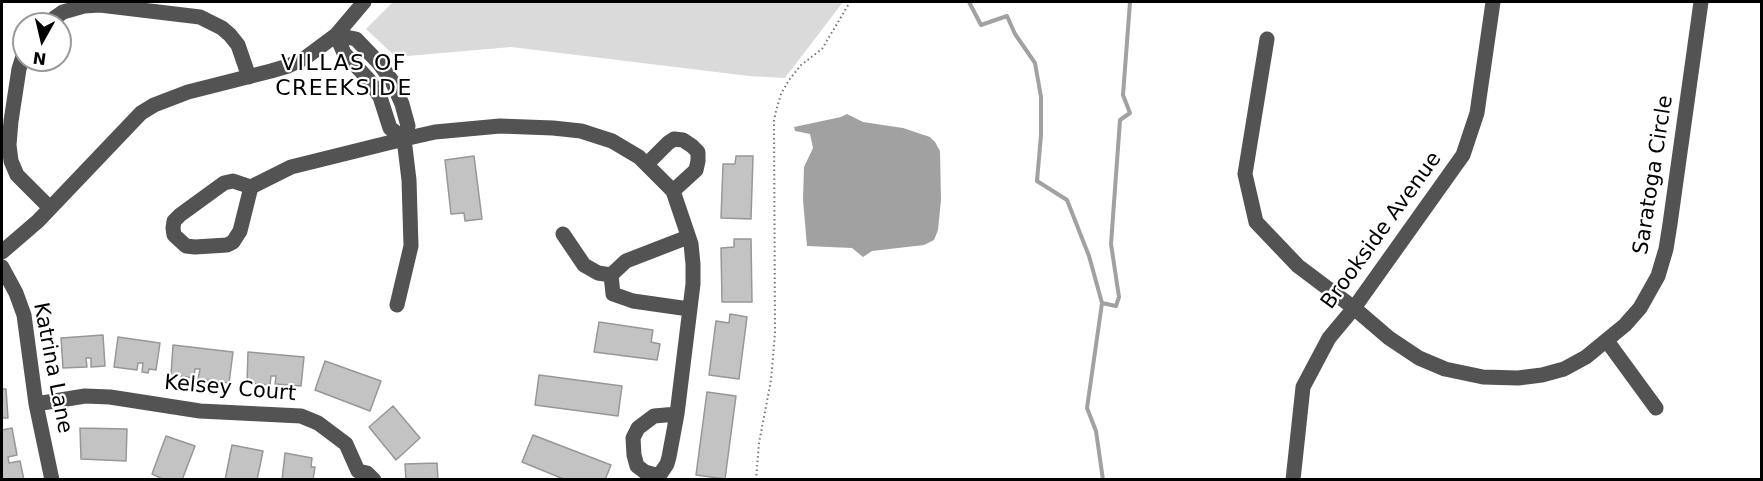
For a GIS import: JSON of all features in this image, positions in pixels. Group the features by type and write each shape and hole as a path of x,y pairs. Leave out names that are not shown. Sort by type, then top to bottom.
{"street":[{"path":"2,252 16,242 148,109 188,92 288,66 319,49 336,35 364,2"},
{"name":"Brookside Avenue","path":"1293,480 1303,387 1329,338 1354,308 1463,155 1477,113 1494,2"},
{"name":"Saratoga Circle","path":"1267,39 1245,174 1256,222 1298,266 1354,308 1389,338 1419,358 1445,369 1483,378 1518,378 1564,369 1586,357 1625,325 1649,293 1658,276 1666,249 1701,2"},
{"path":"63,12 84,6 100,5 200,16 230,35 238,45 249,77"},
{"path":"336,35 356,39 380,63 392,81 408,126 404,139 412,232 411,246 397,305"},
{"path":"19,72 11,122 9,146 11,161 17,175 49,207"},
{"path":"250,186 240,231 233,242 227,245 186,246 174,235 174,221 224,183 233,181 250,186 291,167 435,132 472,128 553,128 581,131 612,141 639,157 673,191 691,244 693,274 677,414"},
{"path":"646,164 674,139 683,140 692,146 698,152 696,170 673,191"},
{"path":"563,234 584,265 598,273 611,275"},
{"path":"611,275 626,261 688,237"},
{"name":"Katrina Lane","path":"2,267 24,315 36,404 52,480"},
{"path":"611,275 614,294 633,301 689,309"},
{"path":"1607,341 1656,408"},
{"name":"Kelsey Court","path":"36,404 85,396 110,397 200,411 301,416 318,423 346,444 354,476 367,473 374,480"}],"path":[{"path":"756,480 759,443 771,380 775,333 774,121 781,94 789,80 801,65 822,50 850,2"}],"shaded area":[{"path":"393,2 843,2 785,78 749,76 511,47 396,57 366,29"},
{"path":"847,114 863,122 903,128 930,137 935,142 940,151 941,200 938,230 934,240 924,245 872,251 863,257 852,248 807,246 803,200 804,167 813,148 810,134 795,131 794,127"}],"building":[{"path":"474,156 482,219 465,221 464,213 451,214 445,160"},
{"path":"736,156 753,156 751,219 721,218 723,164 735,164"},
{"path":"734,239 751,239 752,302 722,302 721,248 734,247"},
{"path":"730,314 747,317 739,379 709,375 716,321 729,323"},
{"path":"599,322 653,330 651,342 660,344 657,360 594,352"},
{"path":"103,335 105,366 91,367 91,358 86,358 87,367 63,368 61,338"},
{"path":"118,337 160,343 156,370 149,369 148,373 142,372 143,363 138,363 137,370 114,367"},
{"path":"173,345 233,352 229,383 198,379 200,369 195,369 194,378 171,375"},
{"path":"248,352 304,357 301,386 275,384 276,376 271,376 270,385 247,383"},
{"path":"325,361 381,381 370,411 315,390"},
{"path":"539,375 622,386 618,416 535,405"},
{"path":"2,389 6,389 8,418 2,418"},
{"path":"707,392 736,396 725,479 696,475"},
{"path":"393,406 420,438 396,460 369,427"},
{"path":"12,428 17,455 8,457 9,463 20,461 24,480 2,480 2,430"},
{"path":"80,428 127,429 126,461 81,459"},
{"path":"533,435 611,465 605,480 566,480 522,462"},
{"path":"166,436 195,446 182,480 165,480 152,474"},
{"path":"232,445 263,451 257,480 225,480"},
{"path":"285,453 312,458 311,467 315,467 313,480 282,480"},
{"path":"437,463 438,480 406,480 405,464"}],"waterway":[{"path":"969,2 981,25 1007,16 1015,34 1035,63 1041,97 1041,135 1037,181 1067,200 1089,256 1102,303 1087,408 1096,431 1103,480"},
{"path":"1102,303 1116,306 1119,297 1111,244 1120,120 1130,113 1123,95 1130,2"}],"district":[{"name":"VILLAS OF CREEKSIDE","path":"344,76"}]}
